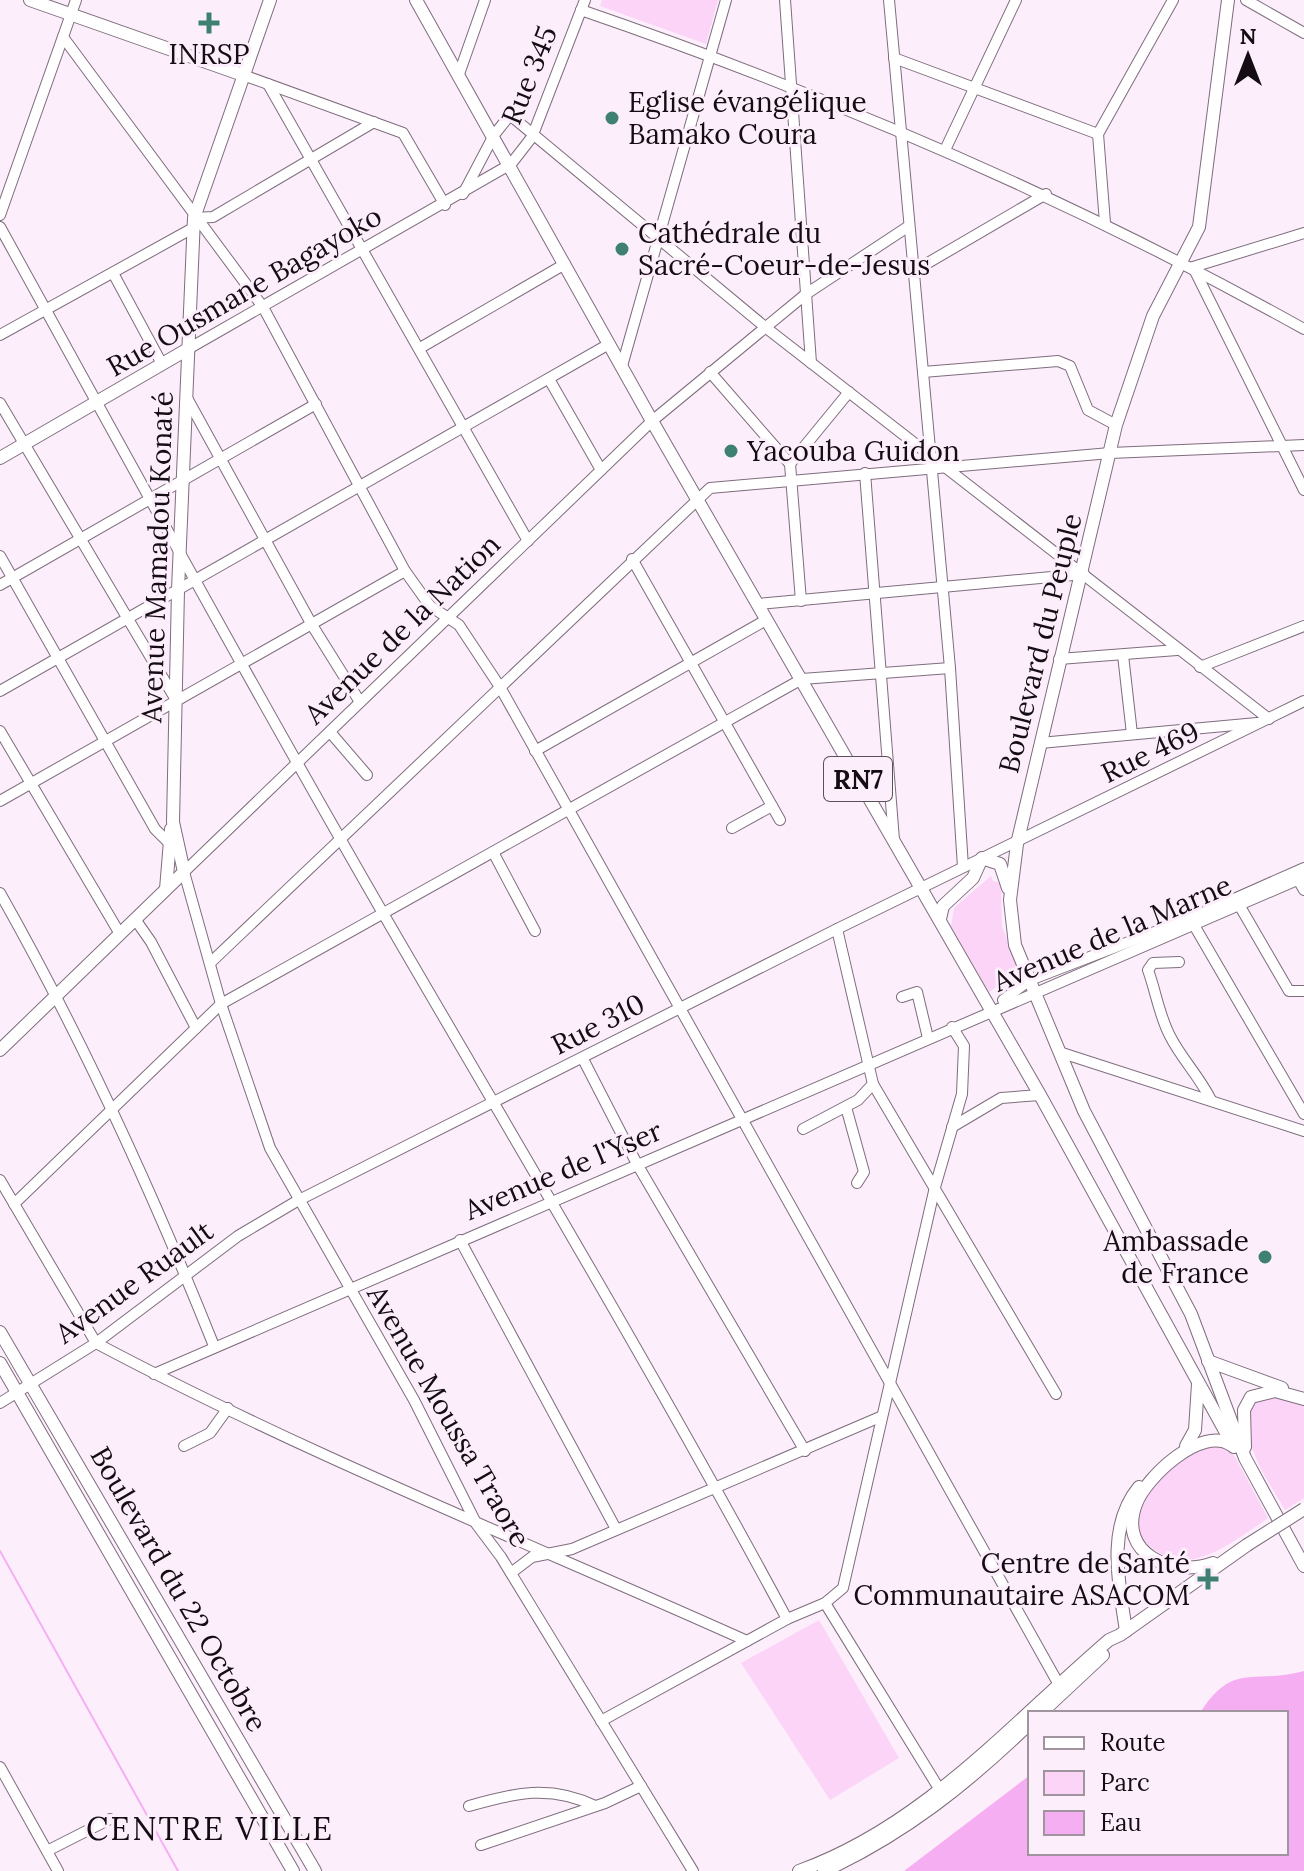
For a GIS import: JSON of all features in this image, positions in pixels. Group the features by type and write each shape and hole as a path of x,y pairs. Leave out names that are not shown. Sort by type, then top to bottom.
{"main road":[{"path":"30,0 243,75"},
{"name":"Avenue Mamadou Konaté","path":"184,872 173,822 178,590 194,223 270,0"},
{"name":"RN7","path":"416,0 511,164 652,421 1040,1095 1198,1384 1234,1447 1245,1458 1304,1566"},
{"name":"Boulevard du Peuple","path":"1010,900 1017,844 1059,659 1084,574 1116,425 1153,316 1188,265 1199,227 1206,192 1228,0"},
{"name":"Rue Ousmane Bagayoko","path":"0,458 188,349"},
{"path":"166,889 173,822"},
{"path":"940,919 943,906 973,878 982,858 1000,864 1010,900 1015,945 1059,1052 1102,1147 1183,1298 1245,1458"},
{"path":"0,1050 184,872"},
{"path":"1160,1311 1183,1298"},
{"name":"Boulevard du 22 Octobre","path":"0,1332 315,1871"},
{"path":"1208,1361 1304,1397"},
{"name":"Boulevard du 22 Octobre","path":"0,1363 293,1871"},
{"path":"1043,1711 1123,1633 1117,1540 1120,1517 1143,1483 1192,1438 1198,1384"},
{"path":"1245,1458 1244,1410 1251,1397 1275,1391 1304,1397"},
{"path":"1234,1447 1222,1439 1196,1443 1145,1489 1136,1505 1132,1524 1146,1553 1170,1568 1198,1569 1247,1545"},
{"path":"1029,1711 1109,1640 1304,1509"},
{"path":"799,1871 863,1842 943,1795 1028,1712"},
{"path":"824,1871 869,1850 943,1795 1028,1725"}],"street":[{"path":"0,215 4,195 76,0"},
{"path":"459,74 485,0"},
{"path":"622,366 726,0"},
{"path":"785,0 811,363"},
{"path":"889,0 950,668 963,867"},
{"path":"945,150 1016,0"},
{"path":"1105,223 1098,134 1173,0"},
{"path":"1246,0 1304,33"},
{"path":"583,5 899,129 1046,194 1188,265 1304,329"},
{"name":"Rue 345","path":"511,164 532,137 583,5"},
{"path":"63,37 194,223 263,307 405,571 430,606 459,625 500,687 1058,1683"},
{"path":"894,58 1098,134"},
{"path":"243,75 403,133 445,205"},
{"path":"268,84 528,541"},
{"path":"463,194 494,135 510,115 532,137 658,241 849,392 931,462 944,467 1084,574 1266,721"},
{"path":"0,335 113,273 194,223 213,217 374,122"},
{"name":"Rue Ousmane Bagayoko","path":"188,349 445,205 511,164"},
{"path":"914,271 1046,194"},
{"name":"Avenue de la Nation","path":"184,872 652,421 806,294 909,226"},
{"path":"0,227 340,837 552,1201 787,1619"},
{"path":"1188,265 1304,233"},
{"path":"420,348 565,264"},
{"path":"1188,265 1304,490"},
{"path":"113,273 162,364"},
{"path":"0,691 609,344"},
{"path":"923,372 1058,361 1070,366 1088,410 1116,425"},
{"path":"710,372 790,464 801,601"},
{"path":"549,379 601,470"},
{"path":"790,464 849,392"},
{"path":"187,398 312,625 360,702"},
{"path":"0,403 176,700"},
{"path":"0,585 316,404"},
{"path":"944,467 1110,453 1304,445"},
{"path":"210,963 632,559 714,486 865,473 931,462"},
{"path":"865,473 894,842"},
{"path":"0,556 155,829 180,852"},
{"path":"632,559 727,721 780,820"},
{"path":"0,801 405,571"},
{"path":"758,604 1084,574"},
{"path":"535,751 766,620"},
{"path":"1200,667 1304,626"},
{"path":"1059,659 1177,650"},
{"path":"1123,655 1132,734"},
{"path":"14,1204 221,1004 802,679 950,668"},
{"name":"Rue 469","path":"963,867 1017,844 1304,701"},
{"path":"1040,743 1266,721"},
{"path":"0,731 120,934"},
{"path":"330,732 367,775"},
{"path":"732,828 772,806"},
{"path":"493,852 535,931"},
{"name":"Rue 310","path":"297,1201 963,867"},
{"name":"Avenue Moussa Traore","path":"184,872 221,1004 270,1148 297,1201 414,1400 477,1525 511,1573 693,1871"},
{"path":"1300,874 1304,890"},
{"name":"Avenue de la Marne","path":"991,1010 1032,986 1300,874"},
{"path":"0,893 58,995 186,1275 214,1346"},
{"path":"1237,902 1289,991 1304,991"},
{"path":"135,919 151,942 196,1028"},
{"path":"1192,921 1304,1114"},
{"path":"837,929 873,1084 1056,1394"},
{"path":"1179,962 1153,963 1148,970 1159,1013 1172,1040 1196,1071 1211,1100"},
{"path":"902,997 917,992 928,1038"},
{"name":"Avenue de l'Yser","path":"154,1374 991,1010"},
{"path":"601,1721 787,1619 825,1603 843,1588 935,1187 962,1094 966,1061 964,1046 952,1027"},
{"path":"1059,1052 1304,1131"},
{"path":"583,1059 637,1164 805,1451"},
{"path":"803,1129 858,1100 873,1084"},
{"path":"952,1127 1001,1098 1040,1095"},
{"path":"846,1107 864,1172 857,1183"},
{"path":"0,1180 96,1343 154,1374 477,1525 550,1553 747,1641"},
{"name":"Avenue Ruault","path":"0,1403 18,1395 96,1343 238,1236 297,1201"},
{"path":"460,1240 616,1529"},
{"path":"184,1446 210,1433 228,1408"},
{"path":"511,1573 521,1562 572,1549 880,1417"},
{"path":"501,1557 505,1552 526,1546"},
{"path":"825,1603 943,1795"},
{"path":"0,1767 58,1871"},
{"path":"481,1845 595,1806 641,1786"},
{"path":"469,1806 527,1790 545,1790 595,1806"},
{"path":"47,1851 110,1819"}],"green space":[{"path":"602,0 718,0 706,44 600,6"},
{"path":"991,876 993,881 1001,883 1002,926 1018,969 996,977 999,985 989,992 951,926 954,908"},
{"path":"1276,1396 1304,1406 1304,1498 1285,1510 1255,1456 1248,1427 1249,1413 1255,1399"},
{"path":"1217,1445 1234,1455 1268,1518 1208,1555 1186,1560 1162,1554 1143,1539 1138,1528 1141,1504 1154,1484 1173,1466 1195,1452"},
{"path":"819,1620 899,1758 830,1800 741,1663"}],"water":[{"path":"1304,1671 1304,1871 904,1871 1028,1777 1028,1855 1288,1855 1288,1711 1202,1711 1223,1686 1234,1681"}],"waterway":[{"path":"0,1551 178,1871"}],"place":[{"name":"INRSP","path":"209,23"},
{"name":"Eglise évangélique Bamako Coura","path":"612,118"},
{"name":"Cathédrale du Sacré-Coeur-de-Jesus","path":"622,249"},
{"name":"Yacouba Guidon","path":"731,451"},
{"name":"Ambassade de France","path":"1265,1257"},
{"name":"Centre de Santé Communautaire ASACOM","path":"1208,1579"}],"district":[{"name":"CENTRE VILLE","path":"210,1828"}]}
